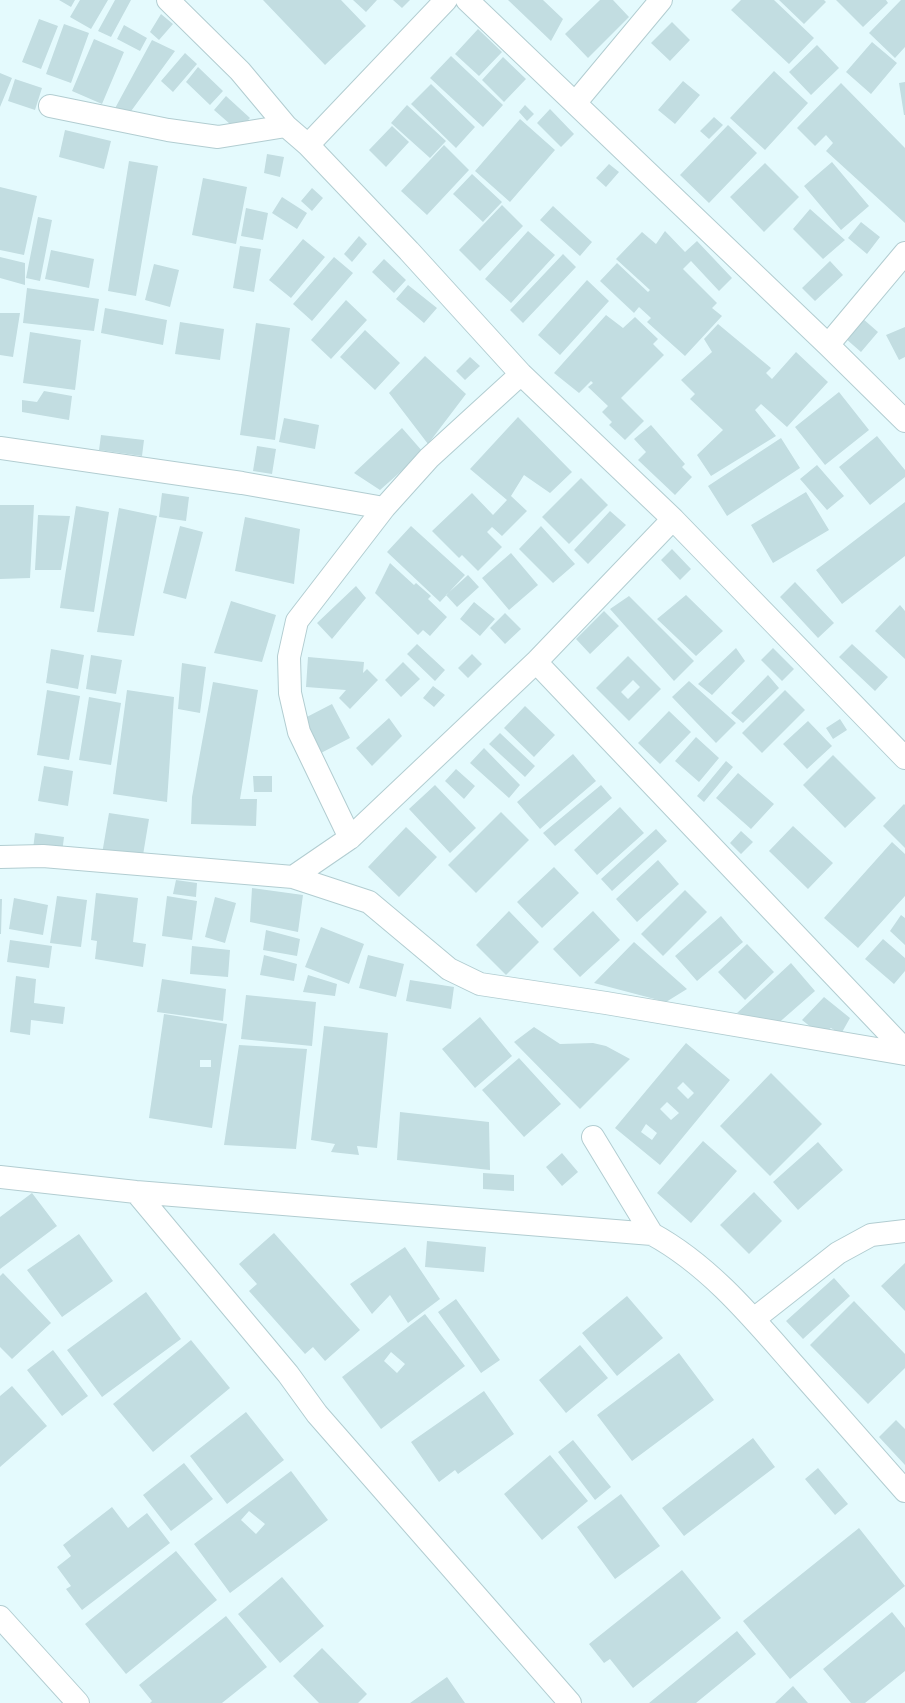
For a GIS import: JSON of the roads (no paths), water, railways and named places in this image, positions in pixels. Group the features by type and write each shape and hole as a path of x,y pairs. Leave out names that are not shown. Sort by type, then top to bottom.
{"street":[{"path":"168,0 240,71 286,126 308,145 409,251 521,374 673,519 905,758"},
{"path":"308,145 446,0"},
{"path":"467,0 576,102 905,421"},
{"path":"576,102 661,0"},
{"path":"50,106 168,130 218,137 286,126"},
{"path":"828,345 905,253"},
{"path":"350,838 300,732 290,693 289,657 297,622 384,508 429,458 521,374"},
{"path":"0,448 242,482 384,508"},
{"path":"293,877 350,838 536,662 673,519"},
{"path":"536,662 905,1050"},
{"path":"0,857 43,856 293,877 369,902 449,968 480,984 606,1003 905,1054"},
{"path":"593,1137 652,1234"},
{"path":"0,1177 136,1192 652,1234 676,1247 705,1272 754,1319 905,1491"},
{"path":"136,1192 288,1374 317,1414 570,1703"},
{"path":"754,1319 838,1253 871,1235 905,1231"},
{"path":"0,1617 78,1703"}]}
